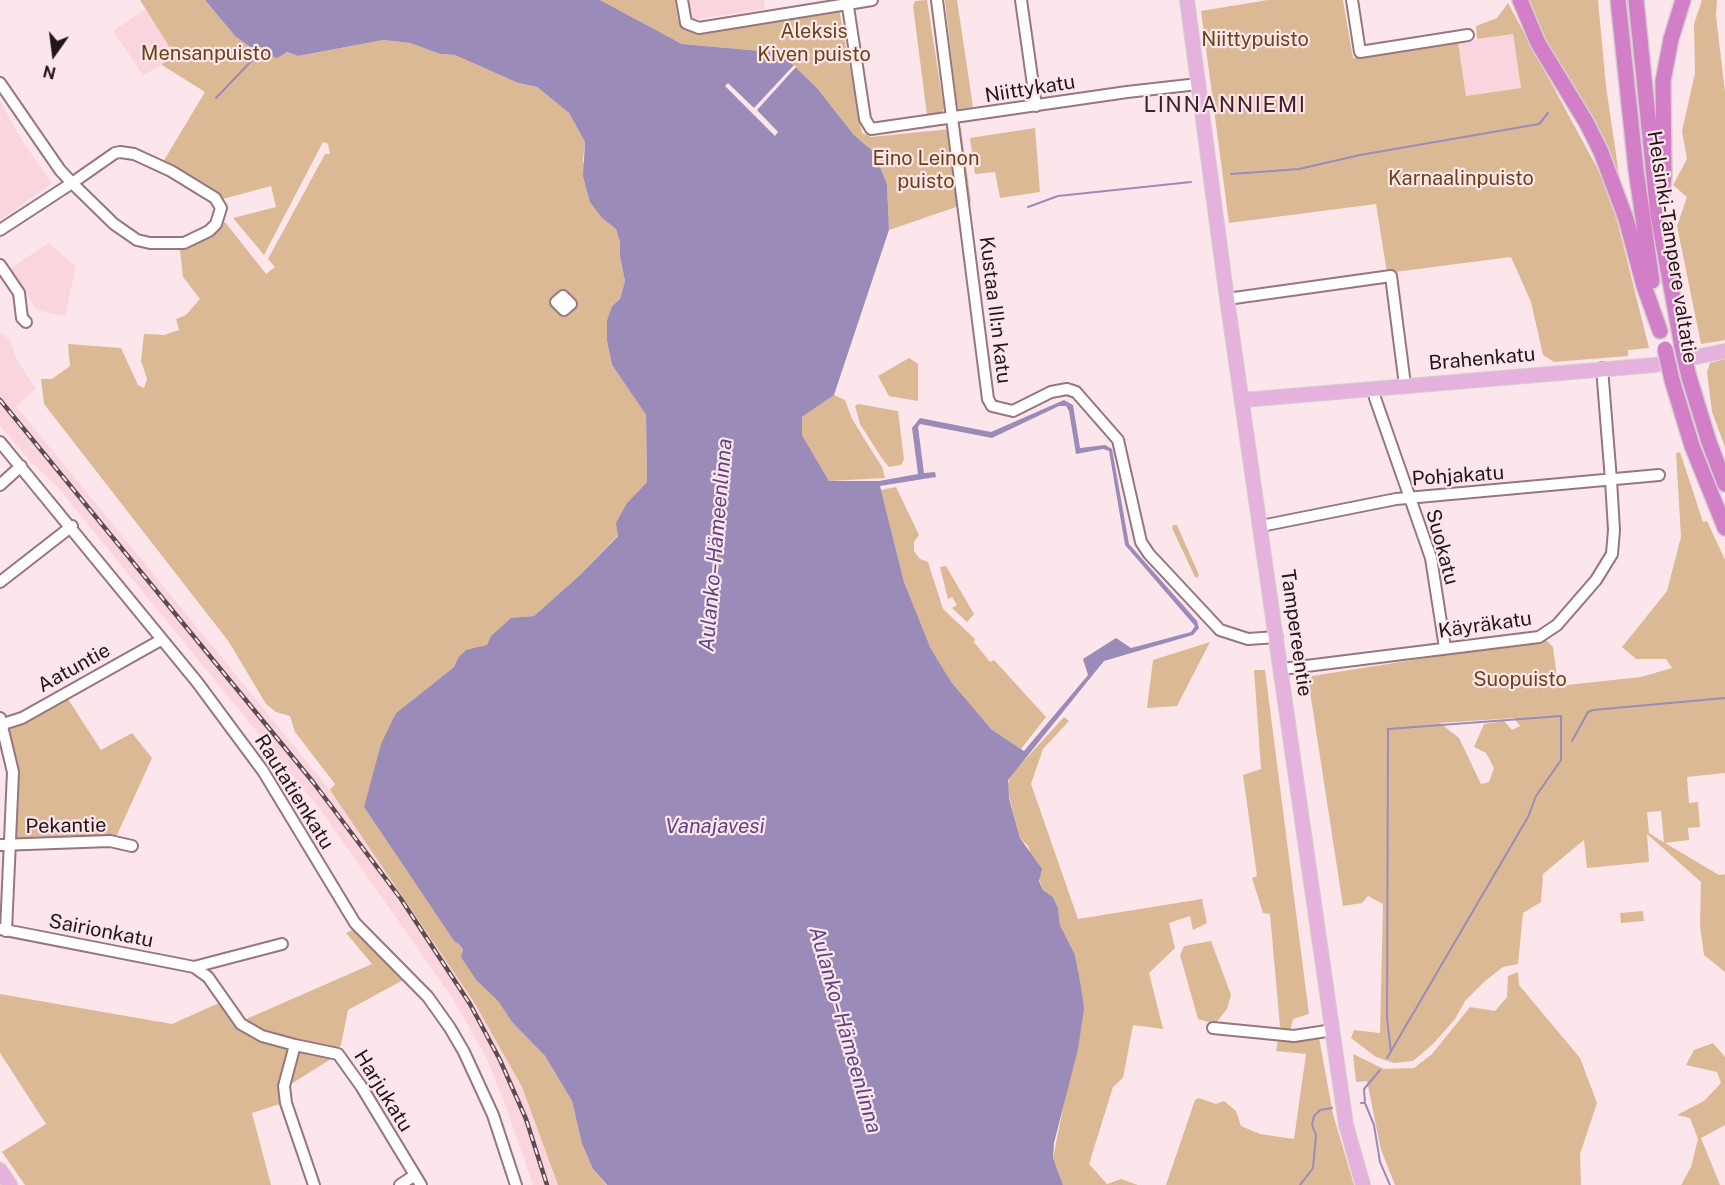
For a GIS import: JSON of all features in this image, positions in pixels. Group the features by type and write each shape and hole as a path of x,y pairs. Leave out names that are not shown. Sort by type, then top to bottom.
{"highway":[{"path":"1520,0 1538,43 1586,122 1609,169 1660,331"},
{"name":"Helsinki-Tampere valtatie","path":"1618,0 1641,215 1660,331 1692,446 1725,528"},
{"name":"Helsinki-Tampere valtatie","path":"1636,0 1658,215 1682,347 1709,442 1725,484"},
{"path":"1658,215 1664,176 1663,81 1671,39 1683,0"}],"main road":[{"name":"Tampereentie","path":"1187,0 1227,299 1346,1125 1363,1185"},
{"name":"Brahenkatu","path":"1243,400 1655,364 1725,351"},
{"path":"0,1170 10,1185"}],"street":[{"path":"682,0 686,23 699,28 848,2 872,0"},
{"name":"Kustaa III:n katu","path":"937,0 988,399 992,406 1013,411 1051,392 1067,389 1076,392 1118,440 1141,542 1149,554 1220,630 1248,639 1277,637"},
{"path":"1021,0 1036,106"},
{"path":"1352,0 1360,52 1468,35"},
{"name":"Niittykatu","path":"848,2 867,126 874,129 1127,92 1198,84"},
{"path":"0,83 60,170 72,183 125,233 150,243 184,243 208,231 220,216 218,202 203,190 171,171 125,152 115,153 72,183 0,230"},
{"path":"0,265 19,293 22,318 26,322"},
{"path":"1227,299 1391,276 1405,385"},
{"name":"Käyräkatu","path":"1282,669 1539,637 1549,632 1571,612 1612,554 1614,530 1602,368"},
{"name":"Suokatu","path":"1374,388 1375,398 1431,558 1445,648"},
{"name":"Rautatienkatu","path":"0,442 72,526 161,640 197,682 263,771 355,922 428,997 450,1028 493,1114 516,1185"},
{"path":"0,485 21,466"},
{"name":"Pohjakatu","path":"1261,526 1410,498 1659,475"},
{"path":"0,582 72,526"},
{"name":"Aatuntie","path":"1,721 22,718 161,640"},
{"path":"1,721 13,772 5,845 3,930"},
{"name":"Pekantie","path":"5,845 110,841 132,846"},
{"name":"Sairionkatu","path":"3,930 194,967"},
{"path":"194,967 282,944"},
{"name":"Harjukatu","path":"194,967 208,977 241,1024 262,1036 295,1046 338,1054 361,1086 418,1180"},
{"path":"1213,1028 1294,1036 1333,1030"},
{"path":"295,1046 284,1086 286,1103 314,1185"},
{"path":"400,1185 418,1180"}],"shaded area":[{"path":"687,0 764,0 765,9 690,20"},
{"path":"146,9 172,51 162,65 143,75 113,31"},
{"path":"1513,34 1521,88 1466,96 1458,42"},
{"path":"0,101 23,142 52,183 0,220"},
{"path":"48,243 76,266 65,316 37,310 10,269"},
{"path":"0,332 11,341 15,357 36,389 16,406 330,790 474,1002 522,1087 558,1185 533,1185 486,1057 453,999 319,808 55,484 33,464 0,426"}],"green space":[{"name":"Mensanpuisto","path":"140,0 205,0 235,36 298,56 383,40 410,43 440,54 455,55 518,83 537,87 569,113 585,142 583,161 602,218 616,229 620,242 620,257 625,281 620,299 612,306 607,320 607,341 612,365 646,415 647,482 627,503 618,535 580,575 534,616 522,617 491,636 488,645 458,658 454,667 396,713 364,807 454,941 459,943 477,981 498,1001 512,1022 545,1056 572,1101 582,1144 593,1169 606,1185 558,1185 522,1087 474,1002 330,790 335,784 295,732 290,716 276,712 266,704 229,642 44,404 41,379 52,379 70,366 68,344 121,348 138,385 144,388 147,379 141,361 144,334 164,335 179,330 176,319 186,315 200,299 183,277 180,250 207,238 225,222 266,274 275,267 268,259 325,154 330,154 328,144 323,142 264,255 233,218 276,207 271,186 223,199 163,162 205,92 162,65 172,51"},
{"path":"600,0 675,0 678,20 691,31 718,30 839,9 862,133 871,137 961,128 971,202 889,230 887,184 874,152 854,135 817,88 785,57 772,52 682,44"},
{"path":"927,0 944,109 941,113 927,115 913,6 915,1"},
{"path":"945,0 957,0 973,107 959,109 957,105"},
{"name":"Karnaalinpuisto","path":"1268,0 1343,0 1353,58 1458,42 1466,96 1521,88 1513,34 1477,39 1476,26 1497,18 1508,3 1602,177 1618,224 1649,348 1628,350 1628,356 1554,362 1543,355 1531,302 1511,257 1387,273 1376,204 1229,223 1201,11"},
{"path":"1527,0 1598,0 1606,86 1620,182 1543,42"},
{"path":"1702,0 1717,0 1716,16 1725,92 1725,340 1701,344 1677,226 1687,197 1673,185 1687,159 1682,131 1695,73 1694,24"},
{"path":"1035,128 1040,192 1000,198 995,172 975,174 970,138"},
{"path":"909,358 918,364 918,401 889,396 878,376"},
{"path":"1725,359 1725,447 1712,412 1707,372 1710,363"},
{"path":"834,395 845,400 852,419 882,467 885,478 829,481 802,435 802,417"},
{"path":"858,404 898,411 904,459 901,465 889,467 881,457 860,424 855,406"},
{"name":"Suopuisto","path":"1680,452 1703,522 1707,521 1725,560 1725,773 1687,777 1689,803 1698,802 1700,827 1688,828 1689,840 1665,843 1719,875 1725,874 1725,972 1704,955 1700,926 1701,882 1647,834 1649,862 1587,868 1584,840 1543,874 1541,902 1523,913 1518,964 1503,967 1485,981 1465,1001 1455,1019 1433,1044 1413,1061 1394,1063 1376,1057 1351,1038 1354,1030 1380,1033 1383,904 1368,896 1362,903 1343,906 1309,685 1312,676 1545,639 1553,647 1558,686 1641,677 1672,668 1666,659 1636,659 1622,647 1667,591 1681,537 1676,453","holes":["1514,718 1520,726 1512,730 1504,721 1484,724 1474,747 1486,753 1494,768 1489,782 1481,784 1459,738 1440,723","1661,811 1664,842 1649,833 1647,812"]},
{"path":"896,487 919,535 914,542 914,551 920,559 928,562 943,609 975,639 974,642 990,662 994,660 1046,717 1021,749 991,729 952,683 931,649 904,582 881,490"},
{"path":"1173,525 1177,525 1199,575 1197,578 1172,528"},
{"path":"946,566 974,614 967,622 952,608 957,605 952,597 948,599 940,567"},
{"path":"1210,642 1177,706 1147,708 1153,660"},
{"path":"1254,670 1265,670 1309,1014 1293,1019 1290,1031 1280,1027 1270,914 1263,913 1252,878 1257,876 1243,775 1261,769"},
{"path":"66,696 101,750 132,733 152,758 116,837 15,840 6,726"},
{"path":"1064,717 1069,721 1043,749 1031,784 1078,919 1202,899 1207,923 1193,930 1190,916 1169,923 1175,948 1149,973 1163,1029 1133,1025 1123,1078 1113,1087 1089,1164 1107,1184 1121,1179 1138,1185 1063,1185 1053,1158 1083,1009 1081,986 1075,955 1060,925 1058,908 1053,897 1043,890 1028,846 1020,838 1007,788 1010,776"},
{"path":"1643,911 1644,921 1621,923 1620,913"},
{"path":"354,929 405,979 348,1010 341,1045 336,1051 266,1033 244,1020 372,964 346,933"},
{"path":"1211,941 1231,995 1227,1009 1215,1024 1198,1019 1180,955 1184,946"},
{"path":"1518,972 1519,985 1580,1058 1597,1103 1580,1154 1581,1185 1395,1185 1381,1150 1367,1081 1356,1082 1353,1054 1384,1069 1414,1068 1432,1054 1470,1007 1495,1011 1507,997 1508,976"},
{"path":"0,994 172,1024 219,1003 247,1035 287,1049 283,1103 252,1113 271,1185 25,1185 2,1152 46,1124 0,1053"},
{"path":"1319,1038 1333,1114 1354,1185 1166,1185 1195,1100 1199,1098 1216,1104 1224,1101 1236,1111 1241,1126 1260,1134 1294,1139 1306,1054 1276,1051 1278,1040"},
{"path":"1713,1043 1725,1057 1725,1125 1701,1138 1720,1185 1681,1185 1691,1167 1698,1139 1690,1118 1677,1115 1704,1101 1721,1083 1717,1072 1686,1065 1694,1050"},
{"path":"302,1051 334,1057 288,1086 295,1052"}],"water":[{"name":"Vanajavesi","path":"205,0 600,0 682,44 772,52 785,57 817,88 854,135 874,152 887,184 889,230 834,395 802,417 802,435 829,481 879,481 918,474 912,428 920,418 991,432 1064,400 1073,405 1080,448 1105,445 1112,449 1129,544 1197,621 1199,628 1193,635 1104,661 1008,780 1009,798 1020,838 1042,869 1039,881 1043,890 1053,897 1058,908 1060,925 1075,955 1081,986 1084,1009 1078,1049 1054,1143 1053,1158 1063,1185 607,1185 593,1169 582,1144 572,1101 545,1056 512,1022 498,1001 477,981 461,957 463,950 454,941 364,807 381,744 396,713 454,667 458,658 466,650 487,645 491,636 511,618 534,616 580,575 618,536 616,523 627,503 647,482 646,415 612,365 607,341 607,320 612,306 620,299 625,281 616,229 602,218 590,202 583,176 585,142 569,113 537,87 518,83 455,55 440,54 410,43 383,40 298,56 287,52 277,58 259,53 235,36","holes":["1059,406 1066,406 1069,411 1076,454 1103,449 1109,451 1125,545 1195,626 1191,632 1131,648 1116,638 1083,659 1088,675 1024,751 991,729 952,683 931,649 904,582 880,486 936,477 935,472 924,473 918,427 920,424 992,438"]}],"pier":[{"path":"794,65 796,67 757,110 778,132 775,136 725,86 728,83 754,108"}],"waterway":[{"path":"216,98 259,53"},
{"path":"1231,174 1299,169 1360,155 1539,124 1548,113"},
{"path":"1028,207 1058,196 1191,182"},
{"path":"1572,741 1588,712 1593,710 1725,698"},
{"path":"1391,1052 1387,1019 1388,729 1561,716 1561,760"},
{"path":"1387,1058 1528,817 1536,796 1561,760"},
{"path":"1361,1103 1365,1103 1364,1089 1380,1070"},
{"path":"1365,1103 1374,1125 1380,1162 1390,1185"},
{"path":"1300,1185 1313,1168 1316,1135 1312,1125 1314,1116 1320,1110 1332,1108"}],"railway":[{"path":"0,400 313,782 401,899 470,1004 500,1060 526,1119 547,1185"}],"district":[{"name":"LINNANNIEMI","path":"1225,105"}],"park label":[{"name":"Niittypuisto","path":"1255,40"},
{"name":"Aleksis Kiven puisto","path":"814,44"},
{"name":"Eino Leinon puisto","path":"926,170"}],"water label":[{"name":"Aulanko–Hämeenlinna","path":"716,545"},
{"name":"Aulanko–Hämeenlinna","path":"845,1030"}]}
